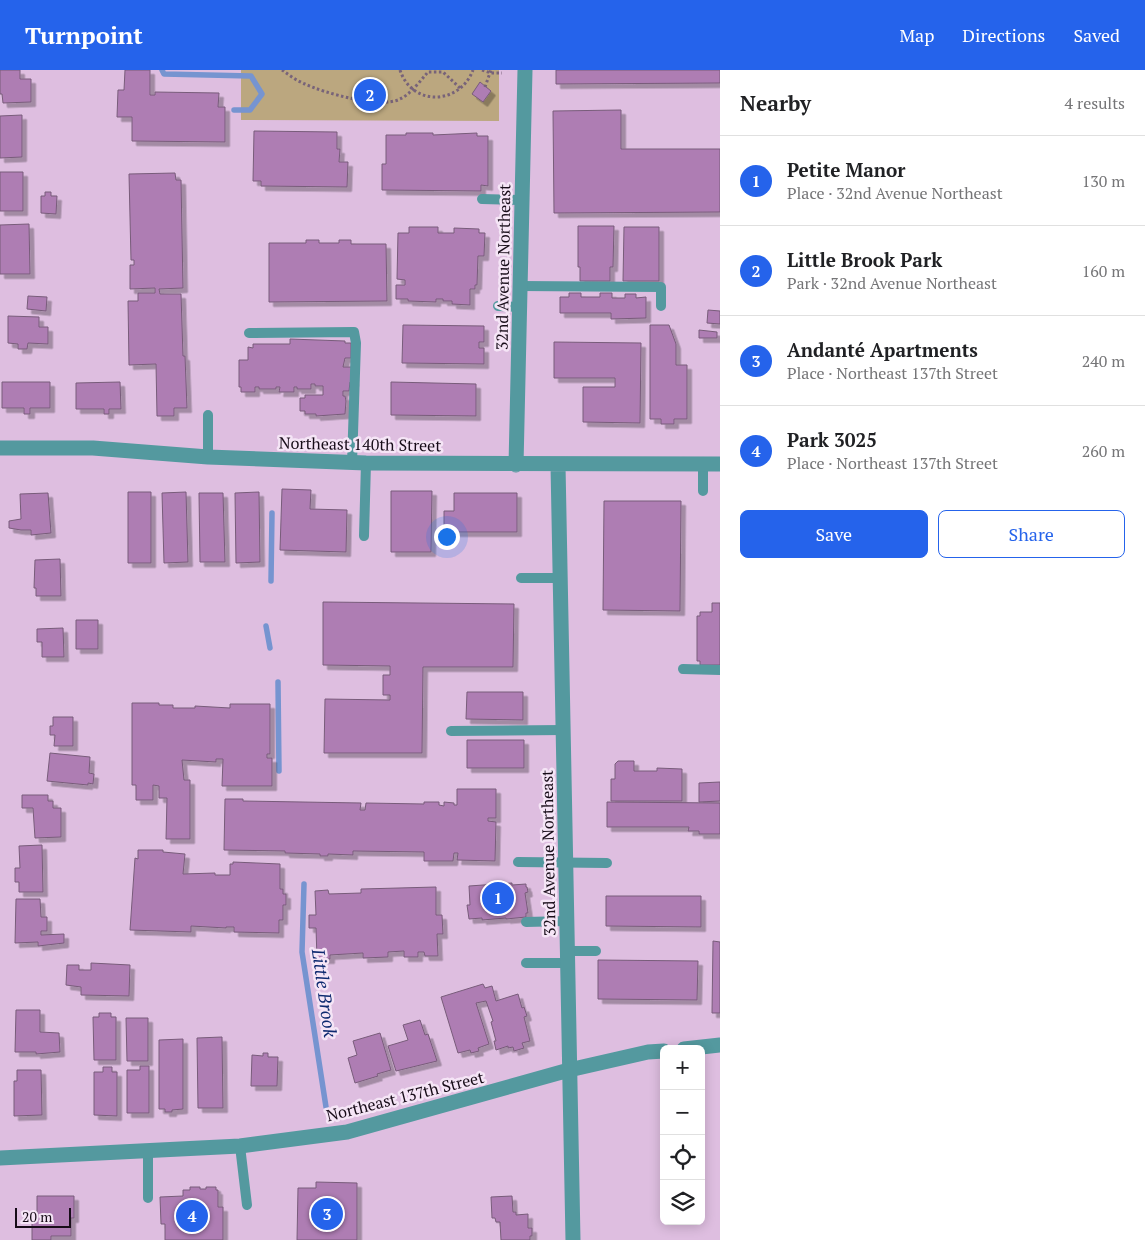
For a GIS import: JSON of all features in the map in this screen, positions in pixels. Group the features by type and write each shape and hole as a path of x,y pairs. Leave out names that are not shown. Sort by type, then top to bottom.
{"street":[{"name":"32nd Avenue Northeast","path":"516,465 525,70"},
{"name":"Northeast 140th Street","path":"0,448 92,448 208,458 359,463 516,465 720,464"},
{"name":"32nd Avenue Northeast","path":"558,465 573,1240"},
{"path":"705,1047 720,1045"},
{"name":"Northeast 137th Street","path":"0,1158 240,1146 347,1132 569,1070 660,1050"}],"lane":[{"path":"482,199 522,200"},
{"path":"520,286 661,288 661,306"},
{"path":"498,306 520,307"},
{"path":"249,333 354,332 364,536"},
{"path":"208,415 208,458"},
{"path":"703,464 703,491"},
{"path":"521,578 560,578"},
{"path":"683,669 720,670"},
{"path":"451,731 563,730"},
{"path":"518,862 607,863"},
{"path":"526,922 567,921"},
{"path":"526,963 596,951"},
{"path":"240,1146 247,1205"},
{"path":"148,1150 148,1198"}],"path":[{"path":"282,70 304,84 358,100 399,100 413,89 428,72 442,72 460,88"},
{"path":"400,70 406,83 413,89 427,96 439,97 452,94 460,88 470,79 473,70"},
{"path":"482,70 502,73"},
{"path":"485,87 491,71"}],"shaded area":[{"path":"241,70 499,70 499,121 241,120"}],"building":[{"path":"0,70 20,70 20,79 31,79 31,102 3,103 2,94 0,94"},
{"path":"125,70 150,70 150,95 155,95 155,92 219,93 218,107 225,107 225,142 132,141 132,117 117,117 118,90 124,90"},
{"path":"556,70 720,70 720,83 556,84"},
{"path":"480,82 491,91 483,102 472,94"},
{"path":"621,110 621,149 720,149 720,212 554,213 553,111"},
{"path":"22,115 22,157 0,158 0,116"},
{"path":"254,131 337,132 337,149 340,149 339,162 348,162 347,187 261,186 261,181 253,181"},
{"path":"406,133 433,133 433,135 477,133 477,136 488,136 488,186 481,185 481,191 382,190 382,164 386,164 386,135 406,135"},
{"path":"0,172 23,172 23,211 0,211"},
{"path":"175,173 176,180 181,180 183,288 159,289 160,294 181,294 187,408 174,408 174,416 157,416 156,364 129,365 128,301 138,301 138,293 155,293 155,288 130,289 130,265 134,265 134,260 131,260 129,174"},
{"path":"45,192 51,192 51,196 57,196 56,214 41,213 41,196 45,196"},
{"path":"29,224 30,274 0,274 0,225"},
{"path":"578,226 614,226 613,267 610,267 610,281 580,281"},
{"path":"409,227 438,227 438,233 454,233 454,228 479,229 479,233 485,233 484,256 478,256 477,285 475,285 475,289 470,289 470,305 452,304 452,301 443,301 443,299 436,299 436,302 396,299 396,285 405,285 405,280 397,279 398,233 409,233"},
{"path":"624,227 659,227 659,281 623,281"},
{"path":"306,240 319,240 319,243 339,243 339,240 351,240 351,244 386,244 387,301 269,302 269,243 306,243"},
{"path":"569,293 581,293 581,297 600,297 600,293 612,293 612,298 625,298 625,294 636,294 636,298 646,297 646,318 611,319 611,313 560,313 560,297 569,297"},
{"path":"28,296 47,297 46,311 27,309"},
{"path":"708,310 720,311 720,324 707,323"},
{"path":"8,316 39,317 39,327 48,327 48,344 28,343 27,349 18,349 18,344 8,343"},
{"path":"403,325 484,326 484,342 479,342 479,348 484,348 484,364 402,363"},
{"path":"650,325 669,325 676,344 676,365 687,365 687,419 674,419 674,424 661,424 661,419 650,419"},
{"path":"699,330 717,332 717,338 699,338"},
{"path":"290,339 345,341 345,343 351,343 351,358 345,358 343,367 352,367 354,382 350,382 349,391 343,391 346,401 345,414 316,416 316,414 305,414 305,411 300,411 300,398 305,398 305,395 323,395 323,386 315,386 315,384 311,384 311,389 297,389 297,387 294,387 294,392 279,392 280,387 276,387 276,389 259,389 259,387 255,387 255,392 241,392 241,387 239,387 239,360 248,360 248,347 253,348 253,344 290,344"},
{"path":"554,342 641,343 640,423 583,422 583,387 615,387 615,378 554,378"},
{"path":"2,382 50,382 50,408 30,408 30,414 24,414 24,408 2,408"},
{"path":"120,382 121,409 109,409 109,414 104,414 104,409 76,409 76,383"},
{"path":"391,382 476,384 476,416 391,415"},
{"path":"282,489 311,490 310,509 347,510 346,552 280,550"},
{"path":"391,491 432,491 431,552 391,552"},
{"path":"128,492 151,492 151,563 128,563"},
{"path":"186,492 188,562 164,563 162,493"},
{"path":"259,492 260,562 236,563 235,493"},
{"path":"48,493 51,533 31,535 31,530 9,528 9,521 21,519 20,494"},
{"path":"199,493 223,493 225,562 200,562"},
{"path":"454,493 517,493 517,532 444,532 444,511 454,511"},
{"path":"604,501 681,501 680,611 603,610"},
{"path":"60,559 61,596 36,596 36,588 34,588 35,560"},
{"path":"323,602 514,604 513,667 423,667 422,753 324,753 325,699 390,700 390,695 383,695 383,675 390,675 390,666 323,665"},
{"path":"712,603 720,603 720,665 700,665 700,661 697,661 697,616 700,616 700,612 712,612"},
{"path":"76,620 98,620 98,649 76,649"},
{"path":"63,628 64,657 42,657 42,642 37,642 37,629"},
{"path":"467,692 523,692 523,720 466,719"},
{"path":"132,703 159,703 159,705 173,705 173,708 195,708 195,706 230,708 230,704 270,704 270,754 267,754 267,758 272,758 272,786 222,786 223,759 216,759 216,762 182,760 184,780 190,780 190,839 166,839 167,798 159,798 159,786 153,785 153,800 136,800 136,785 132,785"},
{"path":"53,717 73,717 73,746 54,746 55,735 50,735"},
{"path":"467,740 524,740 524,768 467,768"},
{"path":"50,753 90,757 89,773 94,774 93,784 47,781"},
{"path":"618,761 634,761 634,771 657,771 657,768 682,769 682,801 611,801 611,779 615,779 615,764"},
{"path":"720,782 720,801 699,802 699,783"},
{"path":"457,789 496,789 496,818 488,818 488,821 496,822 495,861 457,860 458,853 454,853 453,861 424,861 424,852 353,851 353,855 328,854 328,856 320,856 320,854 285,853 285,851 224,850 225,799 361,803 360,810 365,810 366,803 424,804 424,802 439,802 439,805 444,806 444,802 457,805"},
{"path":"22,795 48,795 48,801 53,801 53,808 61,808 61,837 35,838 33,808 22,808"},
{"path":"607,802 720,803 720,834 699,834 699,831 688,831 689,827 607,827"},
{"path":"42,845 43,892 19,892 19,882 15,882 15,868 20,868 19,846"},
{"path":"138,850 163,850 163,852 185,854 183,874 215,873 215,875 230,875 230,864 233,864 233,862 280,864 280,889 283,889 283,894 286,894 286,905 283,905 283,920 279,920 279,933 234,932 234,927 191,926 191,932 130,930 135,858 138,859"},
{"path":"512,883 512,885 526,884 528,892 525,893 528,913 526,913 526,917 469,919 467,905 470,905 469,886"},
{"path":"436,887 436,915 442,915 443,934 437,934 438,956 425,956 424,952 418,952 418,957 404,957 404,951 388,952 388,957 363,958 363,953 330,955 330,959 317,959 316,928 309,928 309,915 316,915 315,891 328,890 329,894 361,893 361,889"},
{"path":"606,896 701,896 701,927 606,926"},
{"path":"16,899 40,899 41,917 47,917 47,931 41,931 41,935 64,934 64,943 38,946 38,942 15,943"},
{"path":"713,941 720,942 720,1013 712,1013"},
{"path":"598,960 698,961 697,1000 598,999"},
{"path":"91,963 130,965 129,996 81,995 81,987 66,985 67,965 79,965 79,970 91,970"},
{"path":"483,984 485,988 492,986 496,1001 518,994 522,1008 524,1007 527,1016 524,1017 530,1041 522,1043 524,1048 514,1051 513,1047 508,1048 508,1046 496,1050 494,1041 496,1041 491,1022 493,1021 486,1001 476,1003 489,1044 478,1048 479,1051 471,1053 470,1050 458,1053 441,997"},
{"path":"16,1010 40,1010 40,1032 59,1033 60,1052 36,1054 36,1052 15,1052"},
{"path":"99,1013 111,1013 111,1017 116,1017 116,1060 94,1060 93,1017 99,1017"},
{"path":"126,1018 148,1018 148,1061 127,1061"},
{"path":"420,1020 425,1035 428,1034 437,1061 396,1071 388,1046 408,1040 403,1025"},
{"path":"380,1033 391,1070 355,1083 348,1058 357,1055 353,1041"},
{"path":"222,1037 223,1108 198,1108 197,1038"},
{"path":"183,1039 183,1109 165,1112 165,1109 159,1109 159,1040"},
{"path":"263,1053 268,1053 268,1057 278,1057 277,1086 251,1086 252,1055 263,1056"},
{"path":"140,1066 149,1066 149,1113 127,1113 127,1070 140,1070"},
{"path":"103,1067 112,1067 112,1072 117,1072 117,1116 94,1115 94,1072 103,1072"},
{"path":"17,1070 41,1070 42,1115 14,1116 14,1081 17,1081"},
{"path":"316,1182 357,1183 357,1240 297,1240 298,1188 316,1188"},
{"path":"190,1187 206,1189 206,1187 216,1187 216,1190 218,1190 218,1207 223,1207 223,1240 165,1240 165,1224 161,1224 160,1197 183,1196 183,1190 190,1190"},
{"path":"37,1196 74,1196 74,1218 71,1218 71,1236 51,1236 51,1240 32,1240 32,1215 37,1215"},
{"path":"512,1196 513,1212 516,1212 516,1215 528,1214 528,1228 532,1228 530,1240 501,1240 500,1222 496,1222 495,1218 492,1218 491,1197"}],"waterway":[{"path":"162,70 164,74 251,76 262,94 250,110 234,110"},
{"name":"Little Brook","path":"271,581 272,513"},
{"name":"Little Brook","path":"266,626 270,648"},
{"name":"Little Brook","path":"278,682 279,771"},
{"name":"Little Brook","path":"304,884 302,952 326,1107"}],"place":[{"name":"Little Brook Park","path":"370,95"},
{"name":"Petite Manor","path":"498,898"},
{"name":"Andanté Apartments","path":"327,1214"},
{"name":"Park 3025","path":"192,1216"}]}
